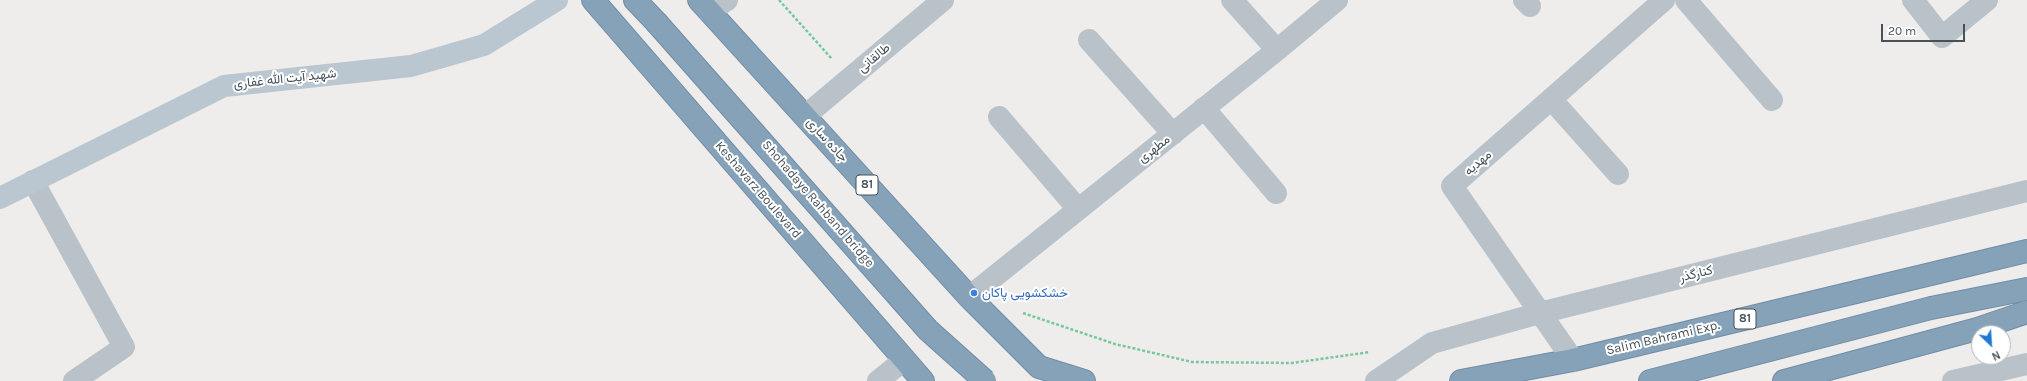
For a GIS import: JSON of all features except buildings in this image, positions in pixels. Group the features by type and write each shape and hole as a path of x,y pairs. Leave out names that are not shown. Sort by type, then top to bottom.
{"highway":[{"name":"Keshavarz Boulevard","path":"593,0 922,381"},
{"name":"Shohadaye Rahband bridge","path":"635,0 928,330 985,381"},
{"name":"جاده ساری","path":"712,4 805,116 969,297 1039,367 1084,381"},
{"name":"Salim Bahrami Exp.","path":"1461,381 1573,360 2027,251"},
{"path":"1650,381 1931,308 2027,289"},
{"path":"1784,381 1977,329 2027,312"}],"street":[{"name":"شهید آیت الله غفاری","path":"0,198 224,86 411,66 484,44 557,0"},
{"name":"طالقانی","path":"805,116 943,0"},
{"path":"1232,0 1277,50"},
{"name":"مطهری","path":"969,297 1173,134 1337,0"},
{"name":"مهدیه","path":"1573,360 1452,186 1664,0"},
{"path":"1686,0 1772,100"},
{"path":"1913,0 1942,37 1987,0"},
{"path":"1089,40 1173,134"},
{"path":"1551,99 1618,174"},
{"path":"1204,108 1276,193"},
{"path":"999,117 1078,209"},
{"path":"33,181 124,347 74,381"},
{"name":"کنارگذر","path":"1376,381 1432,344 1540,313 2027,192"},
{"path":"878,381 904,360"},
{"path":"1952,381 2027,364"}],"path":[{"path":"778,0 850,78"},
{"path":"1021,313 1115,344 1192,362 1292,363 1378,351"}],"place":[{"name":"خشکشویی پاکان","path":"974,293"}]}
